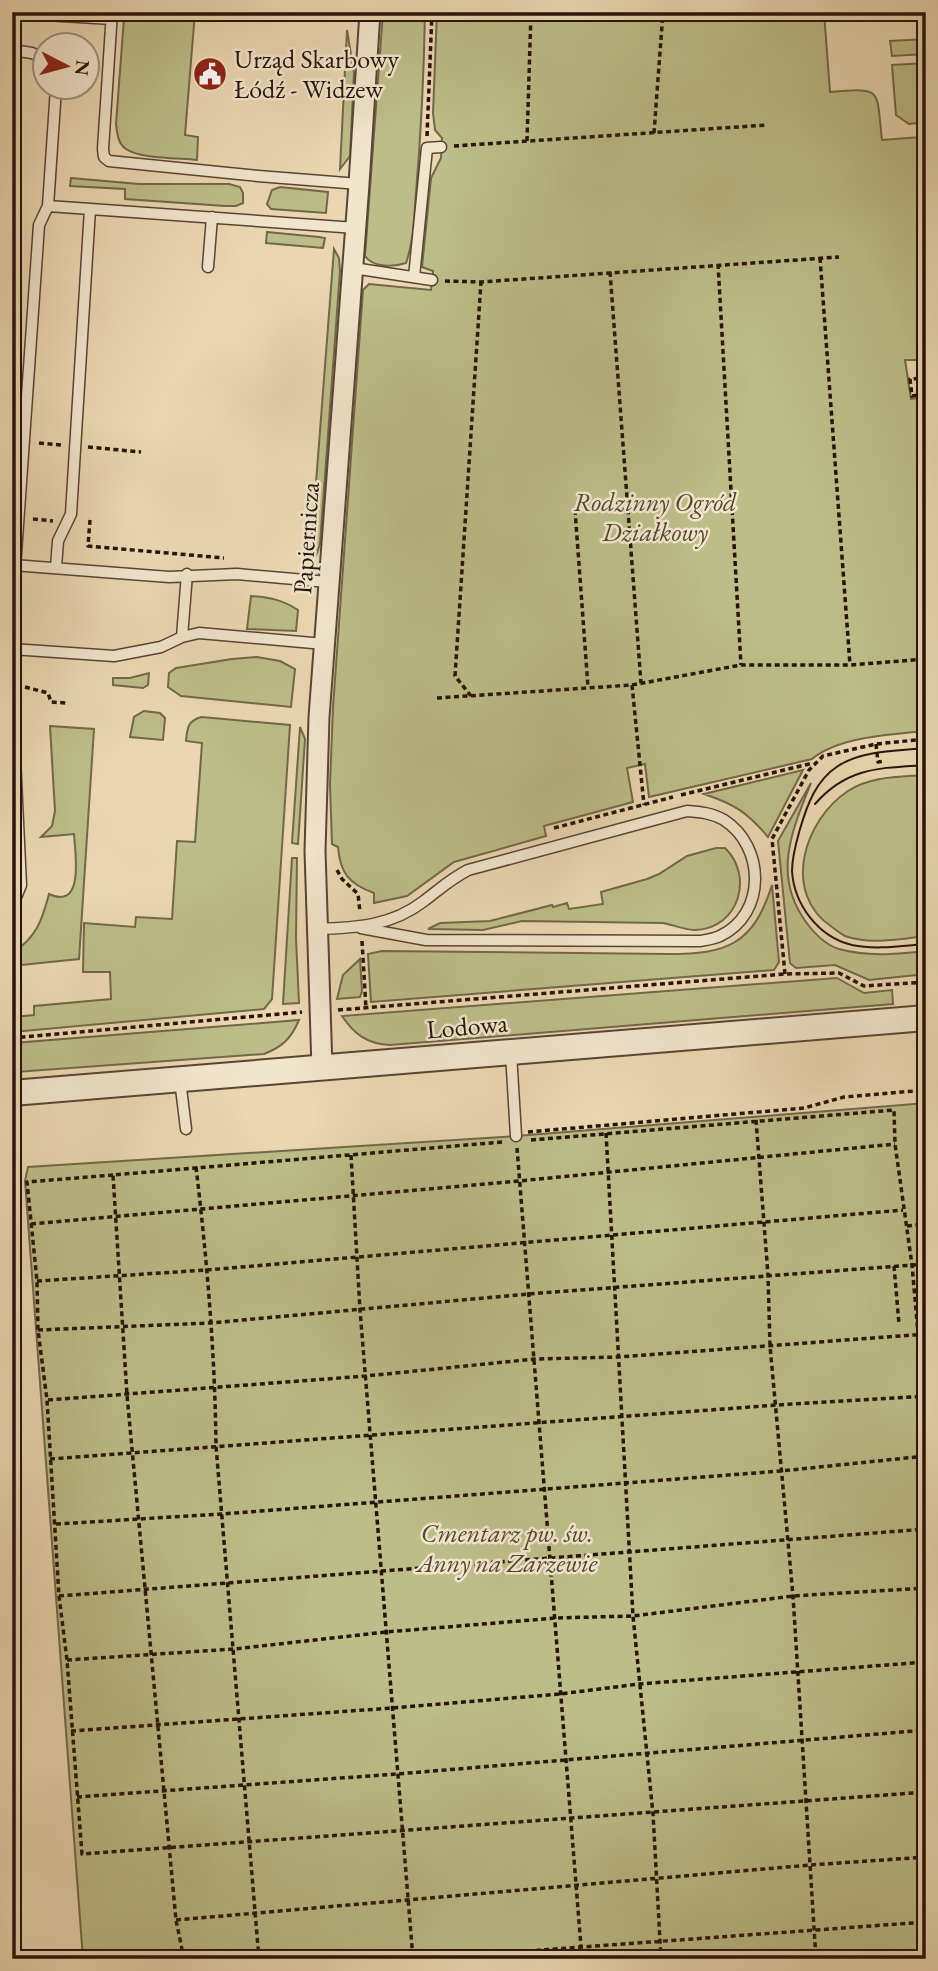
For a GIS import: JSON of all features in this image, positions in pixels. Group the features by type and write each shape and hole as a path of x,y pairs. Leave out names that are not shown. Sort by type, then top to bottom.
{"street":[{"name":"Papiernicza","path":"322,1068 316,929 316,838 324,644 370,12"},
{"name":"Lodowa","path":"12,1093 926,1018"}],"lane":[{"path":"12,13 112,16 103,149 104,157 109,161 359,184"},
{"path":"12,50 32,53"},
{"path":"12,611 39,225 48,206 55,102"},
{"path":"414,277 427,148 441,147"},
{"path":"48,206 356,228"},
{"path":"56,567 58,541 71,514 90,209"},
{"path":"208,267 212,218"},
{"path":"353,268 432,280"},
{"path":"14,565 169,577 187,574 237,574 328,582"},
{"path":"182,637 187,574"},
{"path":"12,649 114,656 161,647 182,637 199,633 324,644"},
{"path":"12,696 21,885 12,906"},
{"path":"316,929 361,928 426,940 699,941 719,937 734,928 748,910 755,893 755,871 750,849 740,834 724,820 705,812 687,811 468,870 447,880 424,902 396,919 361,928"},
{"path":"510,1052 516,1137"},
{"path":"180,1080 186,1129"}],"path":[{"path":"427,148 432,12"},
{"path":"527,141 531,12"},
{"path":"654,133 663,12"},
{"path":"441,147 767,125"},
{"path":"432,280 481,282 839,257"},
{"path":"820,258 850,665"},
{"path":"718,264 741,665"},
{"path":"610,272 641,683"},
{"path":"471,696 455,677 481,282"},
{"path":"924,378 926,394 912,396 911,379 924,378"},
{"path":"25,442 141,452"},
{"path":"575,510 588,687"},
{"path":"90,520 88,546 102,547"},
{"path":"437,698 632,685 741,665 850,665 926,659"},
{"path":"632,685 647,821"},
{"path":"24,687 48,693 51,702 66,704"},
{"path":"785,974 772,839 815,762 823,757 876,744 926,739"},
{"path":"876,744 878,762 886,761"},
{"path":"12,1038 785,974 839,972 864,986 926,982"},
{"path":"926,1090 844,1097 804,1108 351,1155 27,1182 37,1282 38,1331 47,1400 59,1596 67,1660 82,1854 926,1792"},
{"path":"516,1137 606,1133 894,1110 895,1144 912,1265 926,1423"},
{"path":"756,1120 768,1275 770,1346 793,1596 816,1959"},
{"path":"606,1133 634,1616 653,1814 661,1959"},
{"path":"516,1137 582,1959"},
{"path":"31,1224 519,1181 895,1144"},
{"path":"351,1155 375,1502 415,1959 926,1922"},
{"path":"196,1167 207,1270 216,1446 241,1719 259,1959"},
{"path":"113,1175 121,1326 149,1654 159,1726 176,1920 184,1959"},
{"path":"37,1282 610,1237 904,1210"},
{"path":"906,1226 926,1224"},
{"path":"38,1331 210,1323 528,1294 926,1264"},
{"path":"894,1266 900,1324"},
{"path":"47,1400 366,1376 535,1359 619,1357 926,1334"},
{"path":"50,1459 924,1396"},
{"path":"55,1524 222,1514 781,1471 926,1456"},
{"path":"59,1596 926,1529"},
{"path":"67,1660 234,1649 387,1632 556,1618 634,1616 793,1596 926,1588"},
{"path":"71,1731 392,1708 560,1694 639,1684 926,1662"},
{"path":"76,1797 245,1786 926,1730"},
{"path":"176,1920 926,1857"}],"green space":[{"path":"127,12 195,12 185,135 198,137 197,160 140,155 123,147 117,135 124,18"},
{"path":"383,12 425,12 421,125 412,237 406,263 390,266 373,263 365,256"},
{"name":"Rodzinny Ogród Działkowy","path":"437,12 824,12 830,92 860,90 874,95 879,110 882,140 921,137 926,140 926,360 905,360 911,399 926,397 926,523 922,524 926,580 926,731 851,741 812,759 649,797 645,764 627,768 633,802 544,826 546,836 454,862 407,896 374,903 374,893 358,886 347,876 341,864 338,847 332,844 330,785 333,707 363,290 369,284 431,290 433,271 422,267 431,178 441,158 442,138 435,130 433,113"},
{"path":"347,30 354,73 350,156 340,169"},
{"path":"926,39 926,54 892,56 890,41"},
{"path":"926,63 926,122 909,124 896,115 892,65"},
{"path":"71,178 139,184 229,184 240,187 243,203 225,206 125,199 125,189 70,186"},
{"path":"280,187 328,192 326,213 271,209 267,204 272,190"},
{"path":"267,232 325,238 323,248 266,243"},
{"path":"334,249 339,258 340,271 320,544 316,556 310,561"},
{"path":"251,596 276,600 298,610 296,631 247,629"},
{"path":"257,657 280,661 295,669 291,707 181,696 168,687 169,673 176,668"},
{"path":"149,673 148,685 143,688 113,685 113,678 130,678"},
{"path":"144,711 160,713 165,718 163,740 130,737 134,717"},
{"path":"202,717 290,725 272,999 264,1009 13,1032 13,1017 34,1015 34,1006 111,999 110,972 83,972 84,923 135,927 136,917 172,919 177,841 195,842 202,743 186,741 187,732 191,722"},
{"path":"50,726 94,729 79,959 12,966 12,953 27,941 37,928 49,894 60,897 68,894 75,877 74,834 41,837 52,826 55,811"},
{"path":"300,727 305,739 298,844 292,843"},
{"path":"803,770 768,837 739,810 704,794"},
{"path":"926,775 926,936 875,941 845,936 816,913 807,895 803,877 804,857 810,838 833,804 857,786 886,778"},
{"path":"811,783 792,836 788,870 796,905 806,922 829,945 850,952 893,954 926,951 926,974 869,980 835,965 796,968 790,963 778,841"},
{"path":"725,848 734,859 740,886 732,911 711,927 696,930 663,923 522,921 483,930 428,929 440,923 490,921 552,905 553,907 567,903 569,909 603,904 601,892 647,879 687,856"},
{"path":"292,858 297,858 296,938 299,1003 283,1004"},
{"path":"772,885 779,962 774,970 371,1002 368,954 382,951 668,954 706,952 735,942 746,933 756,921"},
{"path":"360,959 360,997 337,999 343,975"},
{"path":"837,978 864,993 892,990 893,1004 390,1045 374,1043 362,1037 342,1016"},
{"path":"299,1020 285,1042 264,1054 16,1072 14,1043"},
{"name":"Cmentarz pw. św. Anny na Zarzewie","path":"926,1103 926,1959 83,1959 25,1181 28,1167 516,1136"}],"tram line":[{"path":"926,748 869,754 848,761 830,772 813,794 806,811 794,850 792,871 797,895 803,907 819,927 840,941 870,947 926,944"},
{"path":"815,804 827,792 852,776 879,769 926,765"}],"place":[{"name":"Urząd Skarbowy Łódź - Widzew","path":"210,74"}]}
